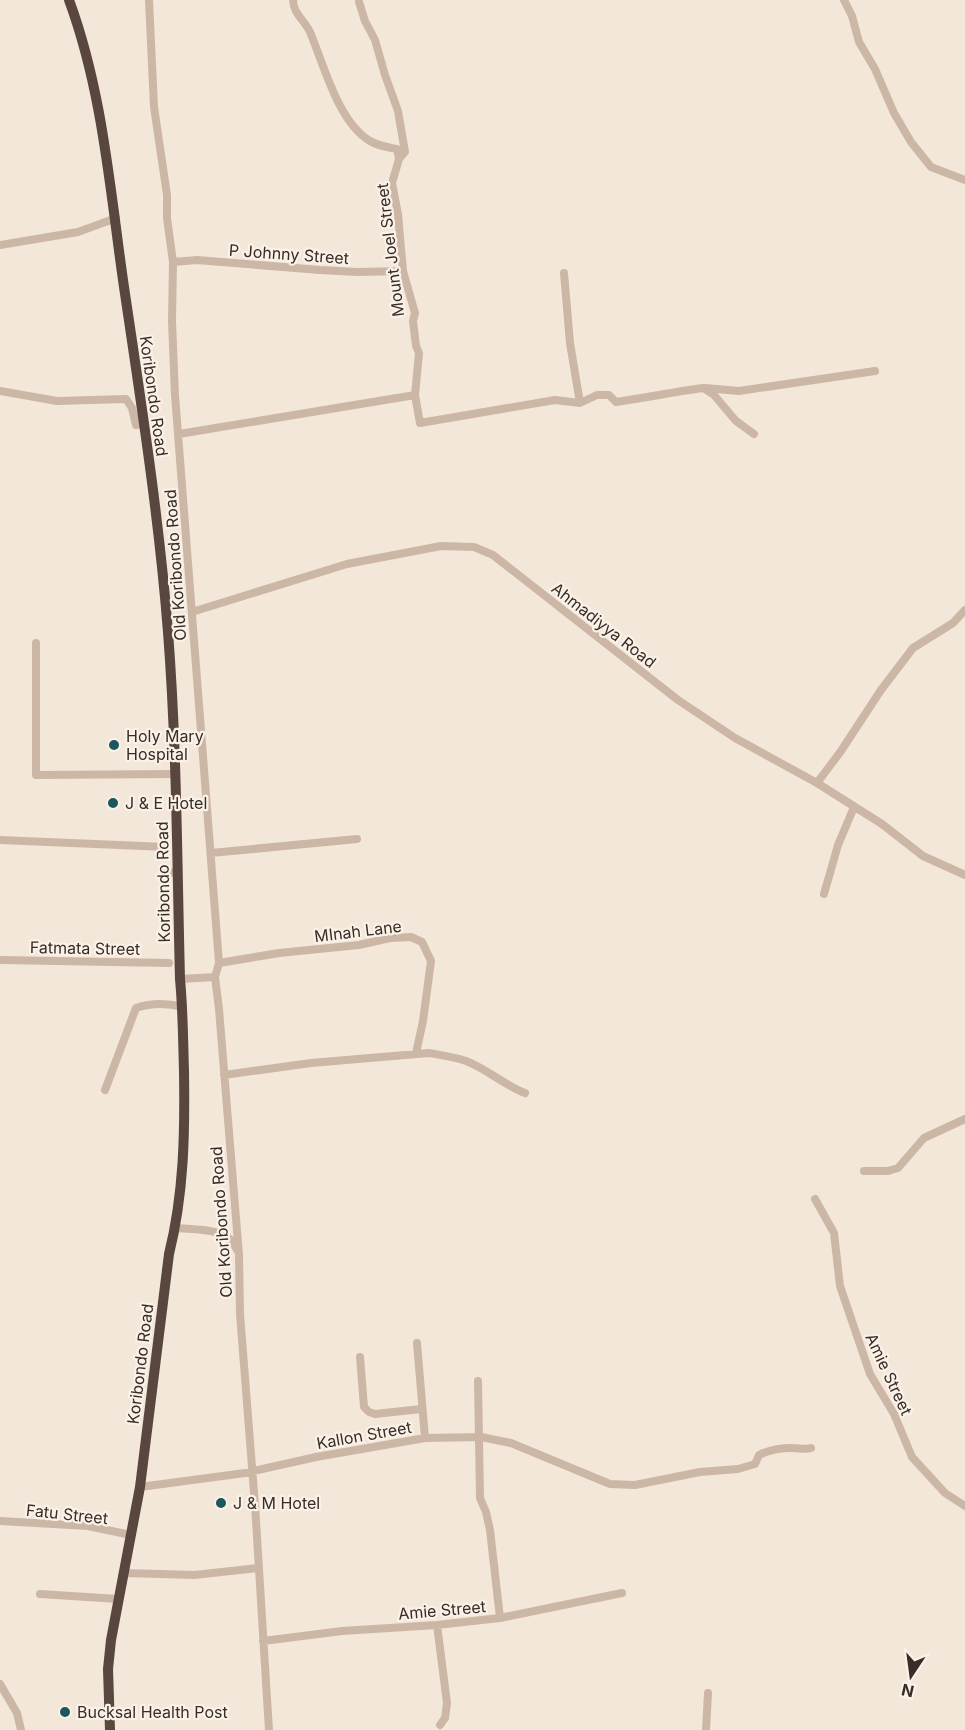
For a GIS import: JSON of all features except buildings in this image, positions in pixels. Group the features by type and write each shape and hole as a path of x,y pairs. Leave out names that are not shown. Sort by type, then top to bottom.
{"highway":[{"name":"Koribondo Road","path":"69,0 99,116 116,218 144,424 168,630 176,774 180,979 183,1006 183,1171 176,1227 169,1254 140,1487 125,1573 118,1599 108,1669 110,1730"}],"street":[{"name":"Old Koribondo Road","path":"149,0 152,86 159,151 167,195 167,218 173,262 172,321 175,395 219,963 215,977 239,1255 240,1314 269,1730"},
{"name":"Mount Joel Street","path":"293,0 293,7 307,27 344,114 369,141 383,147 397,149 399,159 392,183 398,214 403,271 415,313 413,321 419,353 415,395 420,423 555,400 580,403"},
{"path":"844,0 852,16 859,42 911,142 931,167 965,180"},
{"path":"359,2 365,21 375,40 398,111 405,152 399,159"},
{"path":"0,245 78,232 116,218"},
{"name":"P Johnny Street","path":"173,262 197,260 357,272 403,271"},
{"path":"564,273 570,343 580,403 597,395 609,394 616,402 648,398 667,392 703,388 739,391 875,371"},
{"path":"703,388 714,395 736,421 754,434"},
{"path":"0,391 57,401 126,399 132,408 135,425 144,424"},
{"path":"179,434 415,395"},
{"name":"Ahmadiyya Road","path":"192,612 347,564 441,546 474,547 493,555 678,700 735,738 817,783 882,824 923,856 965,875"},
{"path":"817,783 906,656 913,648 953,623 965,610"},
{"path":"36,643 36,775 176,774"},
{"path":"824,894 838,845 854,807"},
{"path":"210,853 357,839"},
{"path":"0,840 166,847"},
{"path":"165,872 178,873"},
{"name":"MInah Lane","path":"219,963 279,953 359,945 390,938 411,937 422,942 431,961 416,1053"},
{"name":"Fatmata Street","path":"0,960 169,963"},
{"path":"180,979 215,977"},
{"path":"105,1090 136,1008 148,1004 183,1006"},
{"path":"224,1075 416,1053 444,1055 468,1062 511,1088 525,1093"},
{"path":"864,1171 888,1171 898,1168 924,1138 965,1119"},
{"name":"Amie Street","path":"815,1199 834,1233 840,1286 870,1374 894,1414 912,1457 945,1493 965,1506"},
{"path":"176,1227 215,1232 227,1236 236,1245 239,1255"},
{"path":"417,1343 425,1438"},
{"path":"360,1357 364,1407 369,1412 375,1414 421,1409"},
{"path":"478,1381 481,1437 480,1498 490,1530 500,1618"},
{"name":"Kallon Street","path":"140,1487 425,1438 481,1437 511,1443 610,1484 635,1485 700,1472 738,1469 755,1464 759,1455 770,1450 811,1448"},
{"name":"Fatu Street","path":"0,1521 88,1526 131,1536"},
{"path":"125,1573 194,1575 259,1568"},
{"name":"Amie Street","path":"263,1641 342,1631 437,1625 500,1618 622,1593"},
{"path":"40,1594 118,1599"},
{"path":"437,1625 447,1703 445,1718 440,1725"},
{"path":"0,1684 17,1713 21,1730"},
{"path":"706,1730 708,1693"}],"place":[{"name":"Holy Mary Hospital","path":"114,745"},
{"name":"J & E Hotel","path":"113,803"},
{"name":"J & M Hotel","path":"221,1503"},
{"name":"Bucksal Health Post","path":"65,1712"}]}
